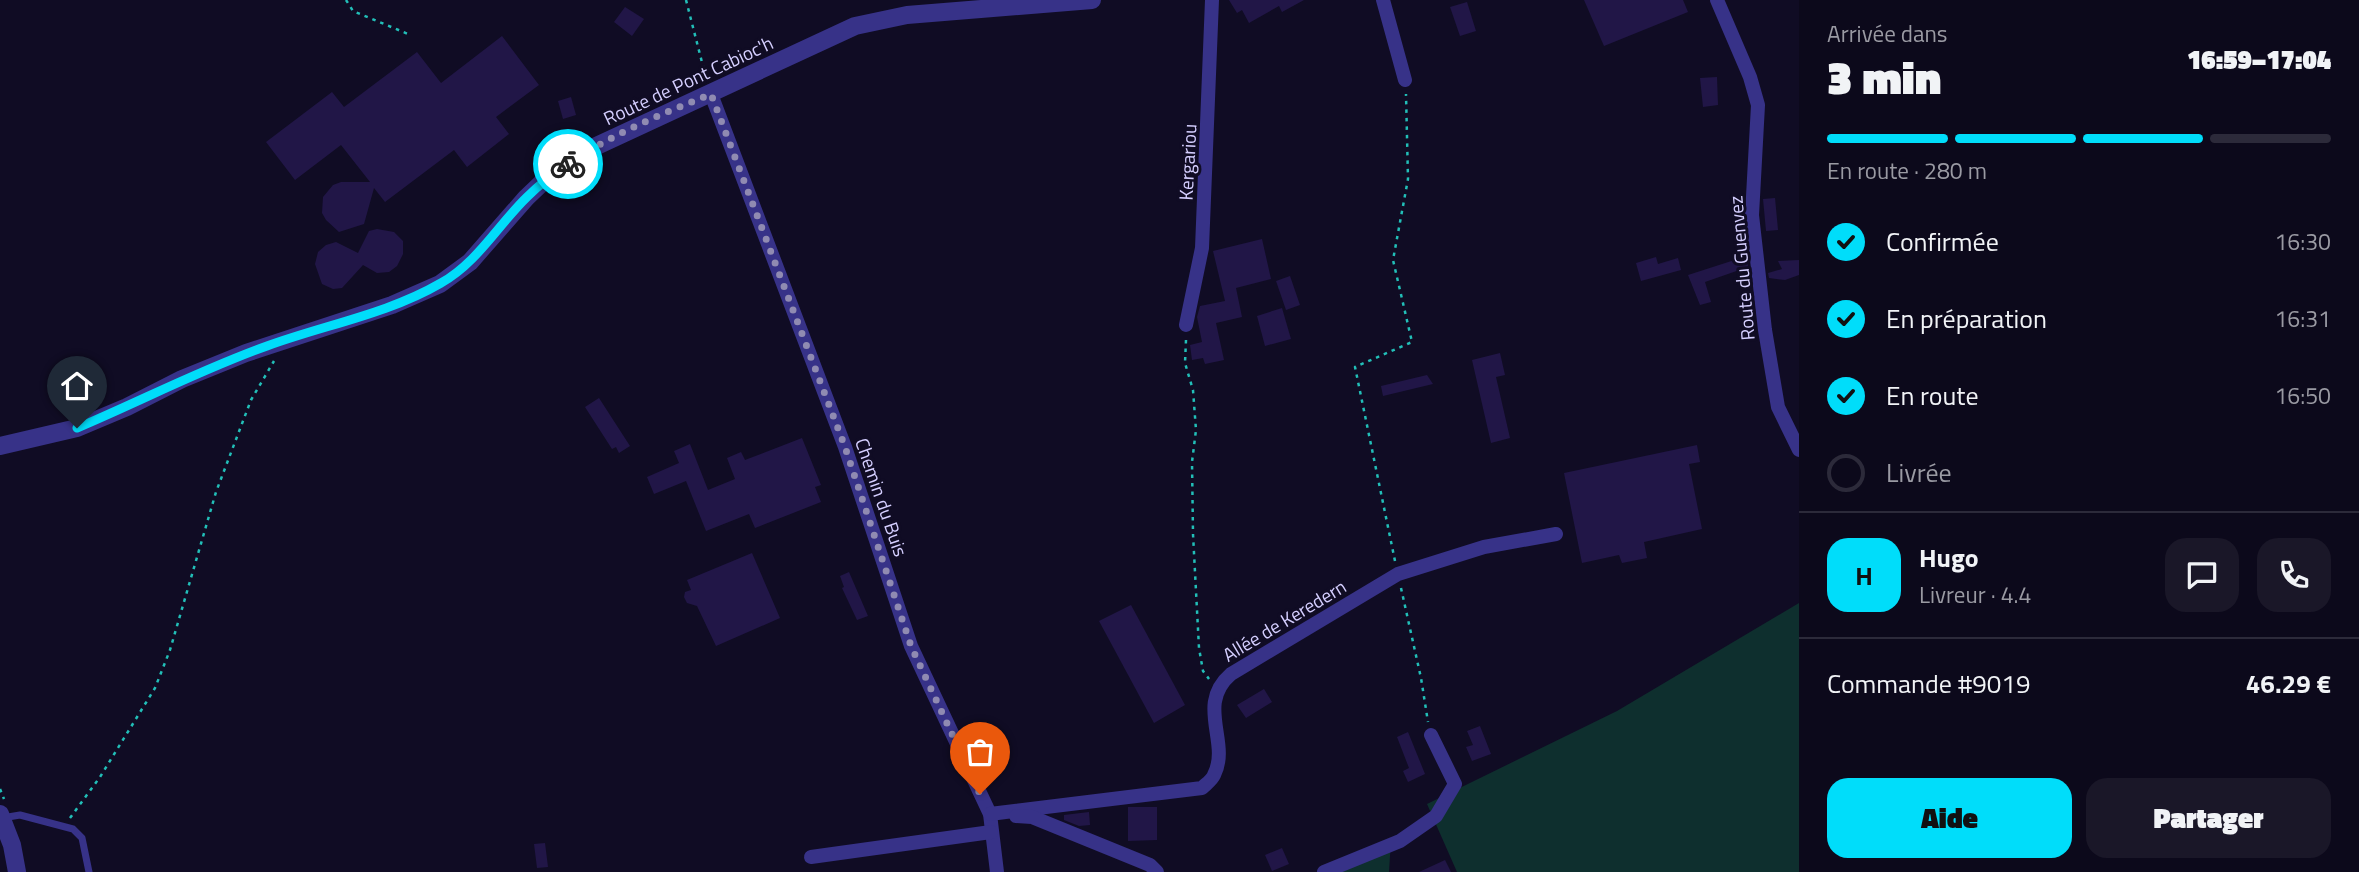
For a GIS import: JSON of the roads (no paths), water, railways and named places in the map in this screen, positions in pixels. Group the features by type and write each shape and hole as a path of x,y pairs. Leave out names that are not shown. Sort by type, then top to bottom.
{"street":[{"name":"Route de Pont Cabioc'h","path":"0,446 77,428 127,407 182,379 274,343 392,305 440,284 470,262 549,176 590,149 855,26 883,18 1093,0"},
{"name":"Kergariou","path":"1186,325 1202,248 1212,0"},
{"path":"1383,0 1405,80"},
{"name":"Route du Guenvez","path":"1717,0 1750,77 1758,105 1752,215 1765,330 1778,407 1799,450"},
{"name":"Chemin du Buis","path":"711,94 845,447 911,646 990,814 997,872"},
{"name":"Allée de Keredern","path":"990,814 1202,788 1214,776 1218,758 1214,714 1218,690 1231,674 1398,574 1483,547 1556,534"},
{"path":"1324,872 1400,841 1436,816 1455,784 1430,735"},
{"path":"990,814 1032,817 1150,865 1157,872"},
{"path":"1,816 12,845 17,872"},
{"path":"811,857 991,832"}],"lane":[{"path":"1,816 20,816 73,829 82,838 89,872"}]}
